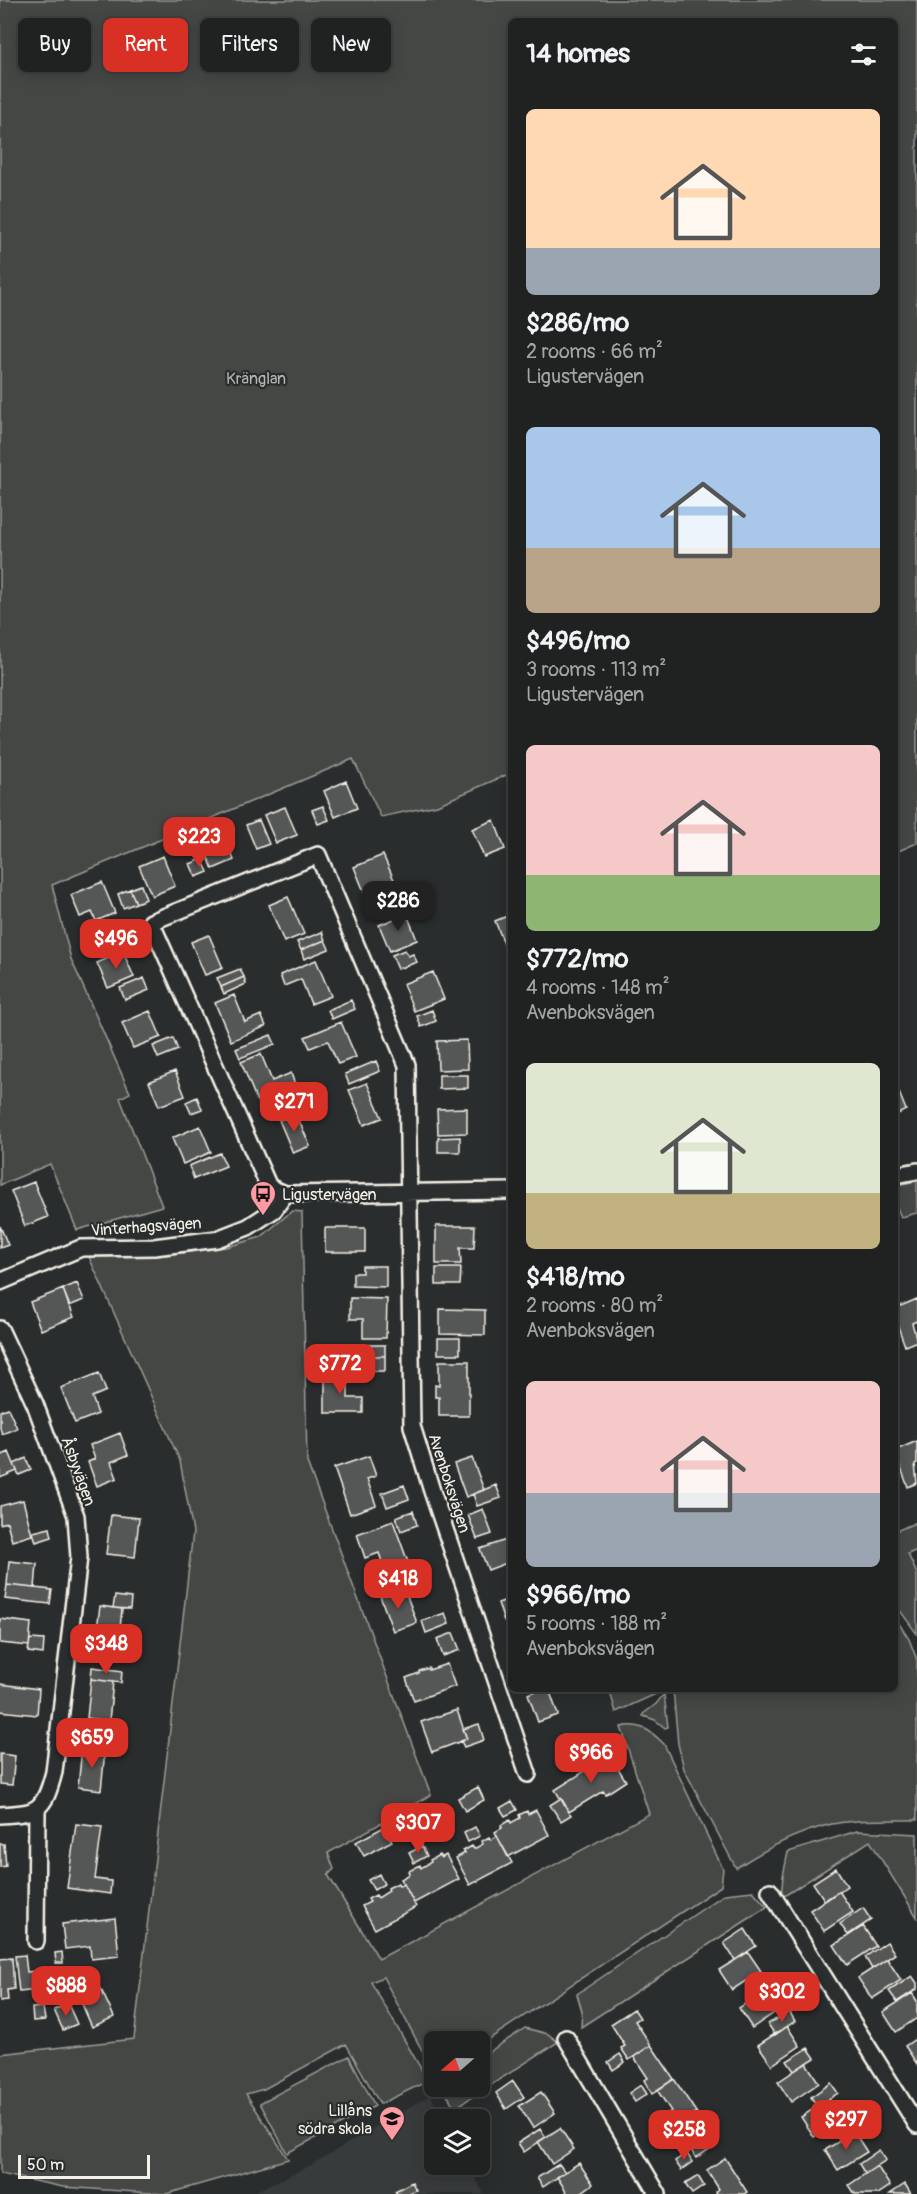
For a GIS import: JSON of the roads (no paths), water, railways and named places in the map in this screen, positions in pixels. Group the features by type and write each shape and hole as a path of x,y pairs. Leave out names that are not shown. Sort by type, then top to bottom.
{"street":[{"path":"410,1191 407,1065 318,855 151,922 269,1187 285,1194 508,1191"},
{"path":"898,1175 917,1171"},
{"name":"Avenboksvägen","path":"410,1191 412,1426 528,1774"},
{"name":"Vinterhagsvägen","path":"0,1282 81,1248 154,1247 217,1239 248,1227 274,1210 285,1194"},
{"name":"Åsbyvägen","path":"0,1329 35,1404 76,1516 79,1557 54,1773 49,1793 37,1809 36,1941"},
{"path":"0,1815 28,1813 37,1809"},
{"path":"770,1891 917,2125"},
{"path":"566,2038 658,2194"}],"place":[{"name":"Ligustervägen","path":"263,1217"},
{"name":"Lillåns södra skola","path":"392,2142"}],"park label":[{"name":"Kränglan","path":"256,378"}]}
